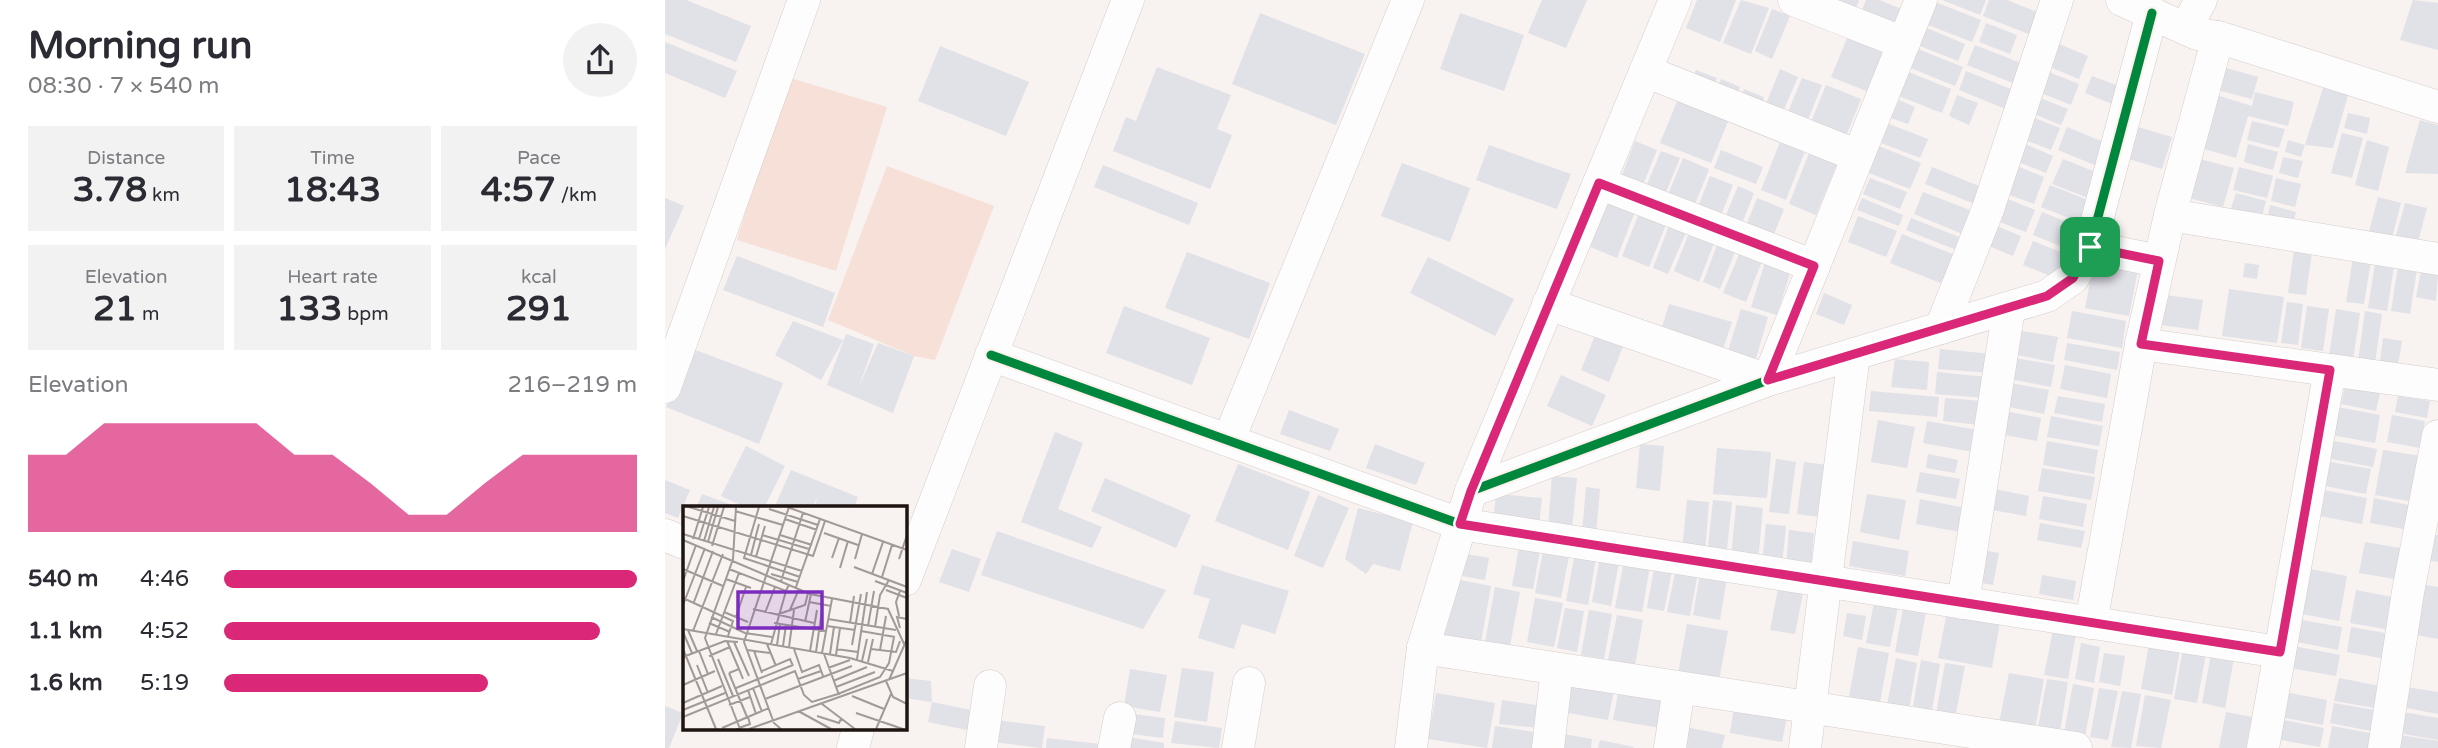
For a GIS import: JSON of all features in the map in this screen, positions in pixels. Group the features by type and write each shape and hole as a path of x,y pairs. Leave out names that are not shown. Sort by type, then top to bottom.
{"street":[{"path":"665,387 804,0"},
{"path":"907,575 1128,0"},
{"path":"1229,439 1408,0"},
{"path":"1411,748 1423,648 1471,491 1675,0"},
{"path":"1794,0 1904,43"},
{"path":"1768,380 1921,0"},
{"path":"1941,328 1988,209 2057,0"},
{"path":"2122,0 2186,29 2438,107"},
{"path":"2186,29 2201,0"},
{"path":"1471,491 1768,380 2047,296 2073,278 2090,247 2152,13"},
{"path":"2091,623 2141,344 2169,215 2218,37"},
{"path":"1645,71 1858,156"},
{"path":"1599,183 1814,266"},
{"path":"2169,215 2438,259"},
{"path":"2090,247 2159,261"},
{"path":"1548,304 1768,380"},
{"path":"1963,603 2008,308"},
{"path":"2141,344 2438,385"},
{"path":"1805,748 1854,354"},
{"path":"991,355 1460,524 2280,652"},
{"path":"2263,748 2330,370"},
{"path":"2384,748 2408,592 2438,436"},
{"path":"665,535 683,543"},
{"path":"1423,648 2076,748"},
{"path":"1548,748 1557,669"},
{"path":"1238,748 1249,683"},
{"path":"981,748 990,685"},
{"path":"1670,748 1679,688"},
{"path":"853,748 858,730"}],"shaded area":[{"path":"787,77 887,107 836,271 737,240"},
{"path":"887,166 994,206 935,360 914,356 828,320"}],"building":[{"path":"665,0 686,0 751,26 736,62 665,34"},
{"path":"1542,0 1587,0 1566,48 1528,33"},
{"path":"1697,0 1736,0 1720,42 1686,28"},
{"path":"1741,0 1769,8 1751,54 1723,43"},
{"path":"1838,0 1859,0 1853,17 1834,10"},
{"path":"1866,0 1879,0 1902,9 1892,32 1859,18"},
{"path":"1930,0 1981,20 1972,42 1918,21"},
{"path":"1942,0 1986,0 1980,15"},
{"path":"1989,0 2007,0 2040,13 2031,35 1983,16"},
{"path":"2413,0 2438,3 2438,50 2400,40"},
{"path":"1772,9 1790,16 1772,59 1755,51"},
{"path":"1260,13 1365,54 1336,125 1232,84"},
{"path":"1460,13 1524,35 1504,91 1440,69"},
{"path":"1986,23 2017,35 2010,54 1979,42"},
{"path":"1922,26 1965,44 1958,61 1915,44"},
{"path":"1851,29 1888,44 1869,92 1831,77"},
{"path":"2047,39 2088,56 2079,79 2038,62"},
{"path":"665,42 737,71 725,98 665,73"},
{"path":"1975,45 2026,65 2018,85 1967,65"},
{"path":"940,46 1029,82 1006,136 918,101"},
{"path":"1915,48 1963,67 1955,86 1908,67"},
{"path":"1157,67 1231,95 1217,129 1232,135 1210,189 1113,151 1126,117 1136,121"},
{"path":"2036,67 2079,84 2071,105 2028,88"},
{"path":"2223,67 2258,77 2252,99 2217,90"},
{"path":"1780,69 1798,77 1779,121 1762,114"},
{"path":"1901,69 1951,89 1942,113 1891,93"},
{"path":"1696,70 1717,78 1711,91 1691,83"},
{"path":"1966,71 2016,91 2008,110 1959,90"},
{"path":"2092,76 2124,88 2117,106 2085,93"},
{"path":"1802,78 1822,85 1805,127 1785,119"},
{"path":"1721,79 1740,87 1734,102 1715,94"},
{"path":"1826,85 1861,99 1842,146 1807,132"},
{"path":"2324,85 2349,92 2333,148 2305,145"},
{"path":"1744,89 1764,97 1759,111 1739,103"},
{"path":"2255,92 2294,102 2288,126 2248,116 2236,158 2201,148 2216,95 2252,106"},
{"path":"2030,94 2068,109 2061,125 2024,110"},
{"path":"1957,95 1978,103 1969,125 1949,116"},
{"path":"1678,99 1729,119 1711,163 1660,143"},
{"path":"1899,100 1915,107 1908,124 1891,118"},
{"path":"2348,113 2370,118 2367,134 2344,128"},
{"path":"2024,114 2060,128 2051,150 2015,136"},
{"path":"2420,120 2438,125 2438,174 2405,173"},
{"path":"2252,121 2285,129 2279,148 2247,140"},
{"path":"1889,124 1928,139 1920,158 1881,143"},
{"path":"2131,125 2172,137 2162,169 2122,157"},
{"path":"2067,127 2106,143 2097,166 2058,150"},
{"path":"2342,133 2363,138 2352,178 2331,173"},
{"path":"1782,137 1807,146 1786,200 1761,190"},
{"path":"2016,140 2053,156 2046,173 2009,158"},
{"path":"2288,140 2305,145 2301,157 2285,152"},
{"path":"2367,140 2389,147 2378,191 2355,185"},
{"path":"1635,141 1657,150 1640,192 1619,183"},
{"path":"2248,144 2278,152 2273,170 2244,162"},
{"path":"1489,145 1571,174 1557,209 1476,180"},
{"path":"1879,146 1921,163 1910,189 1869,173"},
{"path":"1811,148 1839,159 1816,215 1789,204"},
{"path":"1721,150 1763,167 1756,184 1714,168"},
{"path":"1661,151 1680,158 1662,202 1643,194"},
{"path":"2283,157 2303,161 2298,178 2279,173"},
{"path":"1683,158 1709,169 1692,212 1665,202"},
{"path":"2196,158 2234,168 2223,207 2185,197"},
{"path":"2063,159 2098,173 2088,198 2052,184"},
{"path":"1402,163 1470,188 1450,242 1381,216"},
{"path":"2010,163 2044,177 2034,204 1999,191"},
{"path":"1103,165 1198,203 1189,225 1094,187"},
{"path":"1932,167 1984,188 1977,205 1925,184"},
{"path":"2239,167 2273,176 2267,198 2233,190"},
{"path":"1710,176 1733,185 1719,220 1696,212"},
{"path":"1870,178 1907,192 1900,209 1863,194"},
{"path":"2276,178 2301,184 2295,207 2271,201"},
{"path":"2050,185 2095,203 2087,225 2041,207"},
{"path":"1738,186 1754,193 1739,231 1722,225"},
{"path":"1923,192 1975,212 1965,235 1914,214"},
{"path":"2236,193 2266,201 2261,220 2230,212"},
{"path":"1998,195 2035,210 2026,232 1989,218"},
{"path":"1607,197 1636,209 1617,258 1588,246"},
{"path":"2378,197 2401,203 2391,242 2368,236"},
{"path":"665,198 684,206 665,249"},
{"path":"1757,198 1784,209 1770,244 1743,234"},
{"path":"1862,198 1903,215 1899,226 1857,210"},
{"path":"2405,203 2427,208 2416,249 2394,243"},
{"path":"2270,205 2296,212 2292,226 2267,220"},
{"path":"1640,211 1667,222 1649,267 1622,256"},
{"path":"2042,212 2084,229 2075,252 2033,235"},
{"path":"1858,216 1897,231 1886,257 1848,242"},
{"path":"1911,218 1964,239 1959,251 1906,230"},
{"path":"1987,222 2021,236 2013,256 1979,242"},
{"path":"1670,223 1687,230 1668,274 1653,268"},
{"path":"1689,233 1714,243 1699,282 1674,271"},
{"path":"1902,234 1960,257 1948,286 1890,263"},
{"path":"2033,241 2073,257 2063,281 2023,265"},
{"path":"1717,245 1735,252 1720,289 1703,282"},
{"path":"1742,247 1764,256 1746,302 1723,293"},
{"path":"2294,250 2312,252 2306,295 2288,293"},
{"path":"2354,251 2372,254 2364,304 2346,302"},
{"path":"1187,252 1270,283 1249,339 1165,308"},
{"path":"737,256 835,293 823,327 723,290"},
{"path":"1428,257 1514,299 1495,336 1410,293"},
{"path":"2376,257 2395,260 2387,311 2368,308"},
{"path":"1766,259 1792,267 1777,315 1751,307"},
{"path":"2399,260 2418,263 2410,314 2391,311"},
{"path":"2094,262 2138,270 2129,316 2085,308"},
{"path":"2245,263 2259,265 2257,279 2243,277"},
{"path":"2421,271 2438,274 2436,301 2416,297"},
{"path":"2229,289 2284,297 2277,343 2222,336"},
{"path":"1824,293 1852,305 1844,325 1816,314"},
{"path":"2158,294 2203,300 2198,330 2154,324"},
{"path":"2287,302 2303,304 2298,345 2281,343"},
{"path":"1669,304 1732,322 1723,349 1661,331"},
{"path":"1124,306 1210,338 1192,385 1106,353"},
{"path":"2307,306 2329,309 2323,351 2301,348"},
{"path":"1741,309 1768,317 1755,362 1727,354"},
{"path":"2336,309 2360,313 2353,360 2329,356"},
{"path":"2072,311 2126,321 2122,348 2067,338"},
{"path":"2365,311 2382,314 2375,363 2358,361"},
{"path":"793,321 843,340 821,380 775,355"},
{"path":"2011,329 2058,337 2053,362 2007,353"},
{"path":"1596,333 1624,344 1609,382 1581,370"},
{"path":"846,334 874,344 858,389 878,343 914,356 893,413 827,385"},
{"path":"2383,338 2402,341 2398,365 2380,362"},
{"path":"2067,343 2120,352 2117,370 2064,360"},
{"path":"690,348 783,383 759,444 666,407"},
{"path":"1940,349 1992,354 1990,373 1938,369"},
{"path":"2009,357 2055,365 2051,387 2005,378"},
{"path":"1895,359 1929,362 1927,390 1891,387"},
{"path":"2065,365 2111,374 2107,398 2060,389"},
{"path":"1937,372 1987,377 1985,398 1935,394"},
{"path":"1561,375 1606,395 1592,426 1547,406"},
{"path":"2004,382 2049,390 2044,414 1999,405"},
{"path":"2345,386 2380,393 2376,411 2341,404"},
{"path":"1871,391 1939,397 1937,417 1869,411"},
{"path":"2058,396 2105,404 2102,422 2054,413"},
{"path":"2398,396 2430,401 2427,418 2395,412"},
{"path":"1945,398 1982,401 1980,425 1943,421"},
{"path":"2332,406 2380,415 2375,443 2327,434"},
{"path":"1289,410 1339,429 1330,451 1280,434"},
{"path":"2000,410 2041,418 2037,441 1995,433"},
{"path":"2392,415 2425,421 2420,448 2387,442"},
{"path":"2051,416 2103,426 2099,446 2047,437"},
{"path":"1878,420 1915,427 1907,468 1871,462"},
{"path":"1927,421 1977,430 1973,452 1923,443"},
{"path":"1055,432 1083,443 1058,509 1102,527 1092,548 1021,522"},
{"path":"2329,440 2377,449 2373,467 2326,458"},
{"path":"2047,441 2098,450 2094,474 2043,465"},
{"path":"1375,444 1425,463 1416,485 1366,468"},
{"path":"1640,444 1664,446 1660,491 1636,488"},
{"path":"746,446 785,466 765,506 743,506 721,496"},
{"path":"1717,448 1771,452 1767,498 1713,494"},
{"path":"2383,450 2427,457 2419,503 2375,495"},
{"path":"1928,454 1958,460 1955,473 1926,468"},
{"path":"1776,459 1796,462 1789,514 1769,512"},
{"path":"2324,461 2371,469 2366,494 2320,485"},
{"path":"1804,462 1827,465 1820,517 1797,514"},
{"path":"1238,464 1310,492 1288,550 1215,521"},
{"path":"2042,468 2095,477 2091,500 2038,491"},
{"path":"791,470 858,497 855,506 815,506 818,496 813,506 775,506"},
{"path":"1920,472 1960,479 1956,499 1916,492"},
{"path":"1552,476 1577,478 1572,529 1548,527"},
{"path":"1105,478 1191,515 1176,548 1091,511"},
{"path":"665,480 690,490 678,518 665,513"},
{"path":"1586,487 1600,489 1596,534 1582,533"},
{"path":"1985,487 2029,496 2026,516 1981,508"},
{"path":"2318,489 2367,498 2362,524 2314,515"},
{"path":"702,494 735,506 697,506"},
{"path":"1496,494 1542,498 1539,526 1493,522"},
{"path":"1867,494 1906,500 1899,540 1860,532"},
{"path":"1318,495 1349,508 1323,568 1294,556"},
{"path":"2043,496 2087,504 2083,527 2039,519"},
{"path":"2374,498 2419,507 2415,531 2370,523"},
{"path":"1920,499 1965,508 1961,532 1916,524"},
{"path":"1687,500 1709,502 1705,552 1682,550"},
{"path":"1713,500 1732,502 1726,558 1707,556"},
{"path":"1736,505 1763,508 1758,561 1731,558"},
{"path":"1358,508 1413,522 1400,571 1373,564 1366,574 1345,559"},
{"path":"2040,523 2085,531 2081,548 2037,540"},
{"path":"1766,524 1786,526 1782,566 1762,564"},
{"path":"1789,530 1814,533 1811,568 1786,566"},
{"path":"997,531 1166,590 1143,629 981,575"},
{"path":"2425,533 2438,535 2438,562 2420,559"},
{"path":"1853,541 1909,551 1905,576 1849,566"},
{"path":"1520,542 1541,545 1533,589 1512,586"},
{"path":"2365,542 2406,549 2401,580 2359,573"},
{"path":"1544,546 1570,551 1561,598 1535,593"},
{"path":"1576,547 1597,552 1588,605 1566,601"},
{"path":"952,549 981,559 969,592 939,582"},
{"path":"1977,549 1999,553 1993,585 1971,581"},
{"path":"1601,552 1620,556 1611,606 1592,602"},
{"path":"1466,554 1489,558 1485,580 1462,576"},
{"path":"1625,556 1651,561 1642,612 1615,608"},
{"path":"1677,563 1699,567 1690,616 1667,612"},
{"path":"1202,565 1289,591 1275,634 1242,624 1234,649 1198,638 1210,599 1193,594"},
{"path":"1654,568 1672,571 1664,611 1647,608"},
{"path":"2310,569 2347,576 2339,621 2302,614"},
{"path":"1700,574 1727,578 1720,620 1693,615"},
{"path":"2042,575 2076,581 2073,600 2039,594"},
{"path":"1455,579 1491,586 1481,642 1444,635"},
{"path":"1779,584 1804,588 1795,634 1770,630"},
{"path":"2420,584 2438,587 2438,639 2411,634"},
{"path":"1495,587 1520,592 1510,646 1485,642"},
{"path":"2356,590 2402,599 2396,631 2350,623"},
{"path":"1535,598 1563,603 1554,647 1527,642"},
{"path":"1874,603 1898,607 1890,647 1866,643"},
{"path":"1565,608 1584,611 1577,652 1557,648"},
{"path":"1903,608 1926,612 1918,656 1895,652"},
{"path":"1589,610 1612,614 1604,659 1581,655"},
{"path":"1947,612 2000,622 1992,668 1938,658"},
{"path":"1847,613 1866,616 1862,640 1843,636"},
{"path":"1617,615 1643,620 1635,665 1608,660"},
{"path":"2301,620 2342,627 2338,650 2297,642"},
{"path":"1687,624 1728,631 1719,681 1678,674"},
{"path":"2351,627 2391,634 2386,659 2347,652"},
{"path":"2053,630 2076,634 2068,679 2044,675"},
{"path":"2150,638 2181,644 2172,695 2141,689"},
{"path":"2081,643 2100,647 2094,683 2075,679"},
{"path":"2294,646 2340,655 2336,676 2290,668"},
{"path":"1858,647 1889,653 1879,708 1848,702"},
{"path":"2183,649 2206,654 2197,703 2174,699"},
{"path":"2104,653 2125,656 2120,686 2099,682"},
{"path":"2211,654 2234,658 2225,708 2202,703"},
{"path":"1896,658 1917,663 1909,710 1887,705"},
{"path":"1921,660 1940,664 1932,710 1913,706"},
{"path":"1945,663 1965,666 1955,718 1936,714"},
{"path":"1182,668 1214,672 1207,722 1174,717"},
{"path":"1130,669 1167,675 1160,712 1124,706"},
{"path":"2009,673 2044,679 2035,729 1999,723"},
{"path":"1564,677 1615,686 1608,720 1557,711"},
{"path":"907,678 931,681 932,702 907,698"},
{"path":"2339,678 2385,687 2381,709 2334,701"},
{"path":"2047,679 2068,682 2060,731 2038,727"},
{"path":"2073,684 2094,688 2085,737 2064,733"},
{"path":"2400,686 2438,692 2438,714 2396,706"},
{"path":"1619,688 1674,697 1667,729 1613,720"},
{"path":"2099,688 2118,691 2108,740 2090,737"},
{"path":"2122,691 2141,694 2131,748 2111,747"},
{"path":"2280,691 2327,700 2323,725 2275,716"},
{"path":"1436,693 1495,703 1487,748 1428,739"},
{"path":"2145,695 2171,700 2161,748 2136,746"},
{"path":"1502,700 1543,706 1539,728 1499,724"},
{"path":"932,702 981,712 977,732 928,722"},
{"path":"2334,703 2385,712 2381,733 2330,723"},
{"path":"665,706 683,713 669,748 665,748"},
{"path":"1734,707 1787,716 1782,742 1730,733"},
{"path":"2397,711 2438,718 2438,740 2393,732"},
{"path":"2226,712 2252,717 2246,748 2219,748"},
{"path":"1125,713 1165,718 1163,738 1123,733"},
{"path":"2273,718 2324,728 2320,747 2270,738"},
{"path":"995,720 1045,726 1042,748 992,742"},
{"path":"1175,721 1222,728 1219,748 1171,743"},
{"path":"1495,726 1540,733 1538,748 1492,748"},
{"path":"1681,726 1725,735 1722,748 1677,748"},
{"path":"2332,726 2380,735 2378,748 2328,748"},
{"path":"1558,733 1592,739 1591,748 1556,748"},
{"path":"2400,735 2438,741 2438,748 2397,748"},
{"path":"1121,736 1164,743 1164,748 1119,748"},
{"path":"1047,738 1101,744 1100,748 1046,748"},
{"path":"1600,740 1634,747 1598,748"}],"cycle path":[{"path":"1471,491 1768,380 2047,296 2073,278 2090,247 2152,13"},
{"path":"991,355 1460,524 2279,652"}],"route":[{"path":"1599,183 1814,266 1768,380 2047,296 2073,278 2090,247 2159,261 2141,344 2330,370 2280,652 1460,524 1471,491 1599,183"}]}
